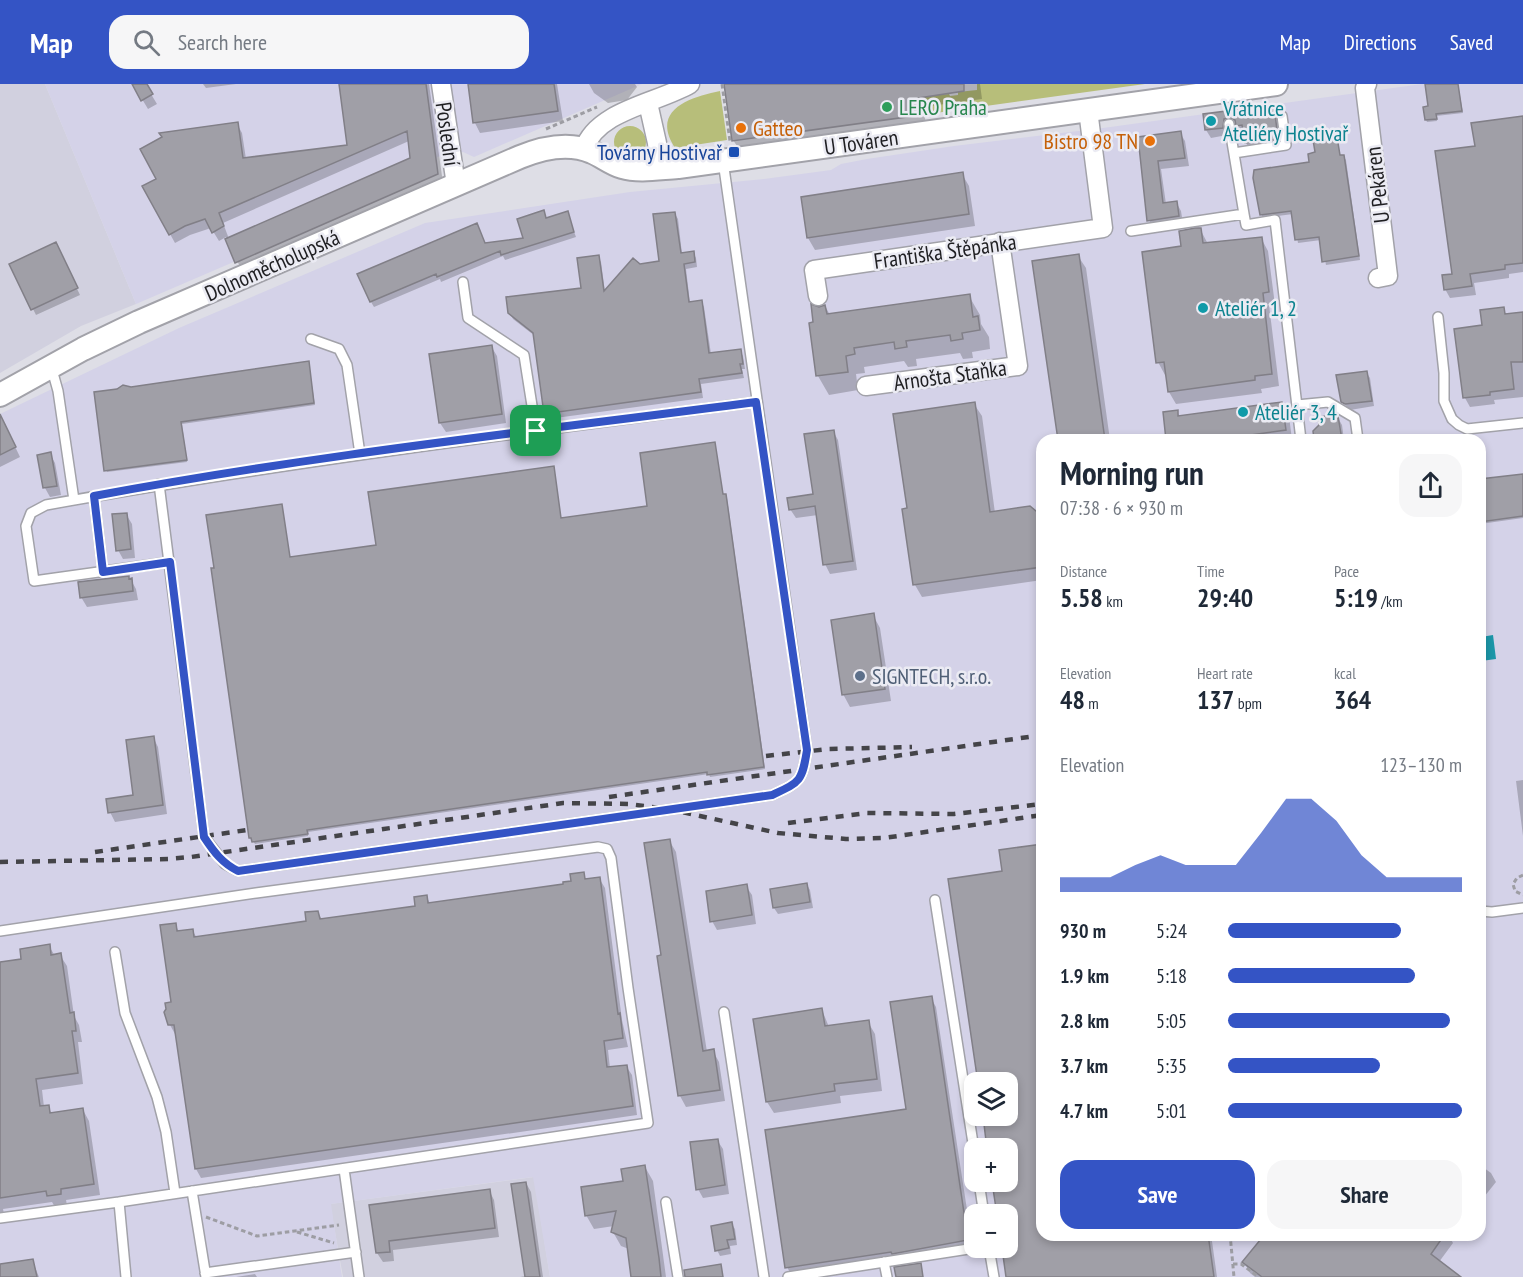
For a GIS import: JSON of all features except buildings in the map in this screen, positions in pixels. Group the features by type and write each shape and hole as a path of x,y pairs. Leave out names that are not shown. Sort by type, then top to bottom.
{"street":[{"name":"Poslední","path":"441,84 456,185"},
{"path":"584,149 587,140 600,126 690,84"},
{"name":"U Továren","path":"550,148 584,149 621,167 659,168 727,153 1088,110 1276,84"},
{"name":"U Pekáren","path":"1367,84 1365,88 1388,276 1378,278"},
{"path":"648,103 657,142 659,168"},
{"name":"Františka Štěpánka","path":"818,296 814,270 1103,228 1088,110"},
{"name":"Dolnoměcholupská","path":"0,395 51,366 139,322 532,152 550,148"},
{"name":"Arnošta Staňka","path":"866,386 1018,366 1000,242"}],"lane":[{"path":"1234,153 1286,145 1282,116"},
{"path":"1229,123 1246,225 1275,220 1300,434"},
{"path":"159,484 204,837 225,864 238,871 772,795 796,784 804,772 807,750 756,402 727,153"},
{"path":"1131,231 1244,214"},
{"path":"463,282 468,318 524,355 536,431"},
{"path":"1438,317 1444,373 1444,401 1452,419 1467,429 1523,423"},
{"path":"311,339 339,349 347,364 360,454"},
{"path":"51,366 58,391 74,500"},
{"path":"170,562 34,581 26,526 32,513 46,505 159,484 360,454 756,402"},
{"path":"1297,405 1328,402 1355,418 1357,434"},
{"path":"94,496 103,572"},
{"path":"0,931 598,847 607,849 611,858 627,988 648,1123 0,1218"},
{"path":"935,900 972,1138"},
{"path":"1486,911 1523,908"},
{"path":"115,952 124,1013 157,1097 166,1132 175,1192"},
{"path":"724,1012 764,1277"},
{"path":"344,1169 359,1277"},
{"path":"192,1191 206,1275 356,1252"},
{"path":"119,1202 126,1277"},
{"path":"666,1202 678,1277"},
{"path":"788,1277 964,1250"},
{"path":"991,1258 994,1277"},
{"path":"884,1262 886,1277"}],"path":[{"path":"722,84 727,153"},
{"path":"1523,875 1513,884 1515,891 1523,895"},
{"path":"196,1215 257,1236 341,1224"},
{"path":"1231,1241 1234,1277"},
{"path":"1233,1264 1241,1264 1259,1277"}],"shaded area":[{"path":"0,84 45,84 136,304 81,326 0,373"},
{"path":"45,84 642,84 474,157 463,152 437,157 438,174 136,304"},
{"path":"1422,84 1523,84 1523,1277 550,1277 533,1177 331,1204 342,1277 0,1277 0,414 179,328 425,223 630,192 831,170 841,164"},
{"path":"534,1177 550,1277 343,1277 330,1204"}],"green space":[{"path":"928,84 930,96 949,94 950,96 958,95 958,92 977,90 977,84 1145,84 921,115 919,100 911,101"},
{"path":"720,91 727,140 675,148 667,124 670,115 686,102"},
{"path":"630,126 642,130 646,142 642,154 630,158 618,154 614,142 618,130"}],"water":[{"path":"1493,635 1496,659 1486,660 1486,636"}],"railway":[{"path":"609,797 1036,736"},
{"path":"766,756 828,749 912,747"},
{"path":"0,862 191,857 563,803 629,804 668,809 778,833 846,839 884,838 1036,816"},
{"path":"788,823 867,813 954,814 1036,805"},
{"path":"95,852 247,830"}],"place":[{"name":"LERO Praha","path":"887,107"},
{"name":"Vrátnice Ateliéry Hostivař","path":"1211,121"},
{"name":"Gatteo","path":"741,128"},
{"name":"Bistro 98 TN","path":"1150,141"},
{"name":"Továrny Hostivař","path":"734,152"},
{"name":"Ateliér 1, 2","path":"1203,308"},
{"name":"Ateliér 3, 4","path":"1243,412"},
{"name":"SIGNTECH, s.r.o.","path":"860,676"}],"route":[{"path":"756,402 807,750 804,772 796,784 772,795 238,871 225,864 204,837 170,562 103,572 94,496 360,454 536,431 756,402"}]}
